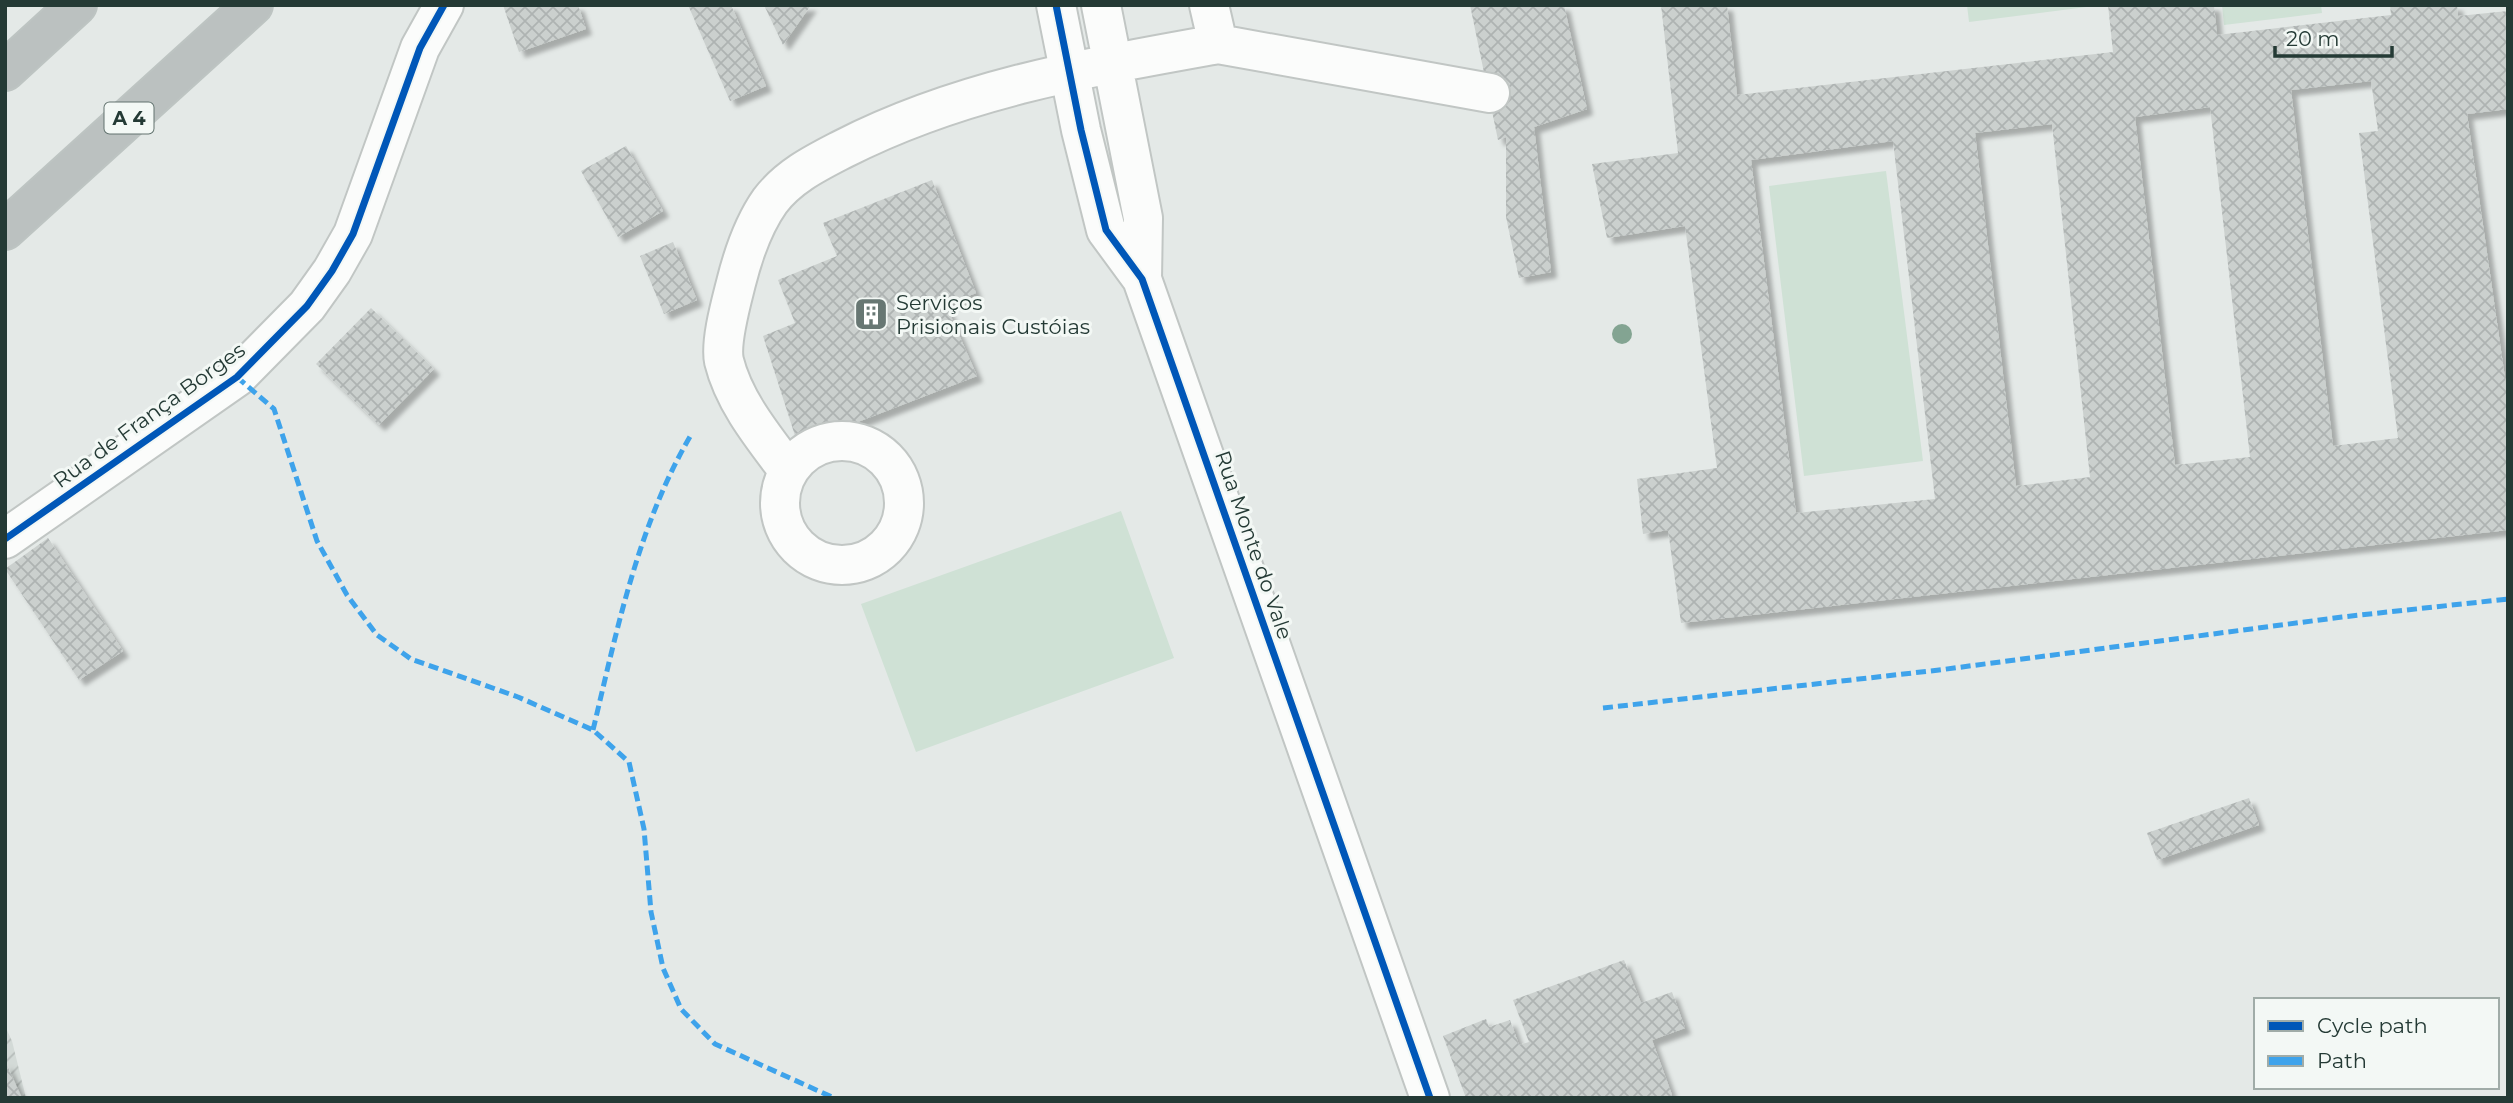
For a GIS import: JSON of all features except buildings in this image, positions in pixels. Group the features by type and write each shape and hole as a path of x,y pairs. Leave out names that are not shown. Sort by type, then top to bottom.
{"highway":[{"path":"5,71 78,5"},
{"name":"A 4","path":"5,230 253,5"}],"street":[{"name":"Rua de França Borges","path":"5,539 237,377 307,306 332,271 353,234 420,48 444,5"},
{"name":"Rua Monte do Vale","path":"1056,5 1106,230 1142,279 1430,1098"},
{"name":"Rua Monte do Vale","path":"1101,5 1110,63 1143,218 1142,279"},
{"path":"1209,5 1218,44"},
{"path":"788,470 737,394 723,359 729,312 744,251 771,201 802,170 877,132 972,97 1069,71 1218,44 1490,93"}],"shaded area":[{"path":"5,1026 12,1041 26,1098 5,1098"}],"green space":[{"path":"1967,5 2085,5 2086,7 1969,22"},
{"path":"2222,5 2321,5 2322,13 2224,25"},
{"path":"1886,171 1923,461 1804,476 1769,186"},
{"path":"1121,511 1174,658 916,752 861,604"}],"marked path":[{"path":"237,377 274,409 317,541 347,595 377,635 411,659 518,697 593,730 629,762 644,829 651,912 663,968 681,1009 715,1044 834,1098"},
{"path":"593,730 621,616 643,542 673,469 691,435"},
{"path":"1603,708 1939,670 2342,617 2508,599"}],"cycle path":[{"path":"5,539 237,377 307,306 332,271 353,234 420,48 444,5"},
{"path":"1056,5 1081,130 1106,230 1142,279 1430,1098"}],"place":[{"name":"Serviços Prisionais Custóias","path":"871,314"}]}
